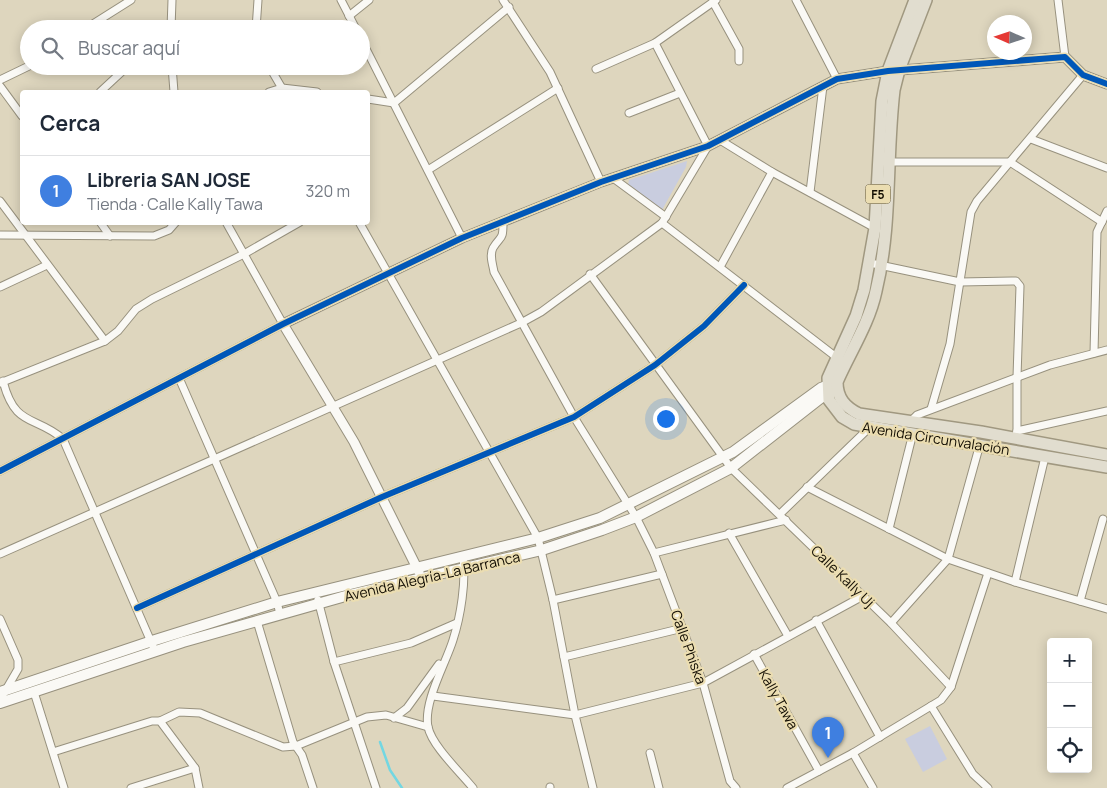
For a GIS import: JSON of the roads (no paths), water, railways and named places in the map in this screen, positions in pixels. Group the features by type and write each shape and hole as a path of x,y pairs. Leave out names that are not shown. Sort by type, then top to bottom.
{"highway":[{"name":"F5","path":"876,265 875,228 892,113 894,70 915,0"},
{"name":"F5","path":"894,70 926,0"},
{"name":"F5","path":"832,387 830,369 841,360 869,313 876,265 886,231 885,162"},
{"name":"Avenida Circunvalación","path":"832,387 842,403 850,410 870,421 1045,457 1107,466"},
{"name":"Avenida Circunvalación","path":"911,429 1016,435 1107,455"}],"main road":[{"name":"Avenida Alegría-La Barranca","path":"1,696 34,692 153,646 257,622 419,574 463,557 538,538 600,518 724,458 832,387"},
{"name":"Avenida Alegría-La Barranca","path":"1,696 153,646 277,602 317,592 464,568 542,550 636,516 731,468 832,387"}],"street":[{"path":"99,20 131,0"},
{"path":"171,20 172,0"},
{"path":"257,20 258,0"},
{"path":"341,0 351,20"},
{"path":"349,16 368,0"},
{"path":"503,0 558,88 601,182"},
{"path":"796,0 837,79"},
{"path":"1058,0 1065,57 1083,75 1107,84"},
{"path":"596,69 655,43 714,1 739,50 739,61"},
{"path":"370,99 394,103 508,7"},
{"path":"655,43 708,146"},
{"path":"370,56 462,238"},
{"path":"0,471 283,324 462,238 601,182 708,146 837,79 894,70 1065,57"},
{"path":"0,80 20,70"},
{"path":"102,90 118,75"},
{"path":"173,75 174,90"},
{"path":"275,75 284,90"},
{"path":"931,409 950,344 971,212 1083,75"},
{"path":"0,86 20,113"},
{"path":"810,192 823,86"},
{"path":"428,170 558,88"},
{"path":"629,113 680,93"},
{"path":"720,140 772,172 875,228"},
{"path":"1030,140 1107,168"},
{"path":"0,554 334,408 521,323 541,312 664,220 708,146"},
{"path":"885,162 1010,162 1102,222"},
{"path":"720,267 772,172"},
{"path":"613,178 720,267 841,360"},
{"path":"0,201 106,341"},
{"path":"1094,353 1097,232 1107,211"},
{"name":"Calle Phiska","path":"503,222 503,235 493,248 491,257 494,272 574,417 630,505 654,553 703,683 728,784"},
{"path":"102,225 110,236"},
{"path":"0,235 154,236 169,230 173,225"},
{"path":"228,225 283,324 354,442 419,574"},
{"path":"153,646 63,439 32,422 15,409 8,399 2,382 106,341 136,309 152,299 244,254 293,225"},
{"path":"361,225 538,538 553,600 575,715 593,788"},
{"path":"0,287 47,265"},
{"path":"876,265 960,282 1012,281 1020,286 1016,435 1107,411"},
{"name":"Calle Kally Uj","path":"590,274 731,468 891,622 951,687"},
{"path":"137,608 489,450 574,417 655,365 704,326 744,285"},
{"path":"889,528 911,429 917,414 1050,365 1107,350"},
{"path":"179,378 277,602 280,614"},
{"path":"780,514 870,421"},
{"path":"891,622 948,558 980,444"},
{"path":"1015,582 1045,457"},
{"path":"807,487 948,558 1015,582 1107,609"},
{"path":"1080,601 1103,519"},
{"path":"654,553 786,520"},
{"path":"729,533 788,636"},
{"path":"463,557 464,568 457,623 433,696 428,727 434,740 473,788"},
{"path":"787,788 853,753 941,700 951,687 988,573"},
{"path":"553,600 662,574"},
{"path":"317,592 318,604 334,662 376,788"},
{"path":"433,696 575,715 703,683 863,596"},
{"path":"0,619 18,660 18,669 1,696"},
{"path":"816,620 880,737"},
{"path":"257,622 296,746 302,755 313,788"},
{"path":"334,662 411,642 457,623"},
{"path":"564,657 683,628"},
{"path":"394,718 407,708 447,654"},
{"name":"Kally Tawa","path":"754,654 819,771"},
{"path":"34,692 64,788"},
{"path":"932,706 973,774 988,788"},
{"path":"53,752 160,721 179,712 200,713 278,746 296,746 367,717 386,715 428,727"},
{"path":"160,721 195,768 199,788"},
{"path":"650,753 659,788"},
{"path":"853,753 873,788"},
{"path":"131,788 195,768"},
{"path":"728,784 736,788"}],"waterway":[{"path":"380,742 390,770 402,788"}],"place":[{"name":"Libreria SAN JOSE","path":"828,758"}]}
